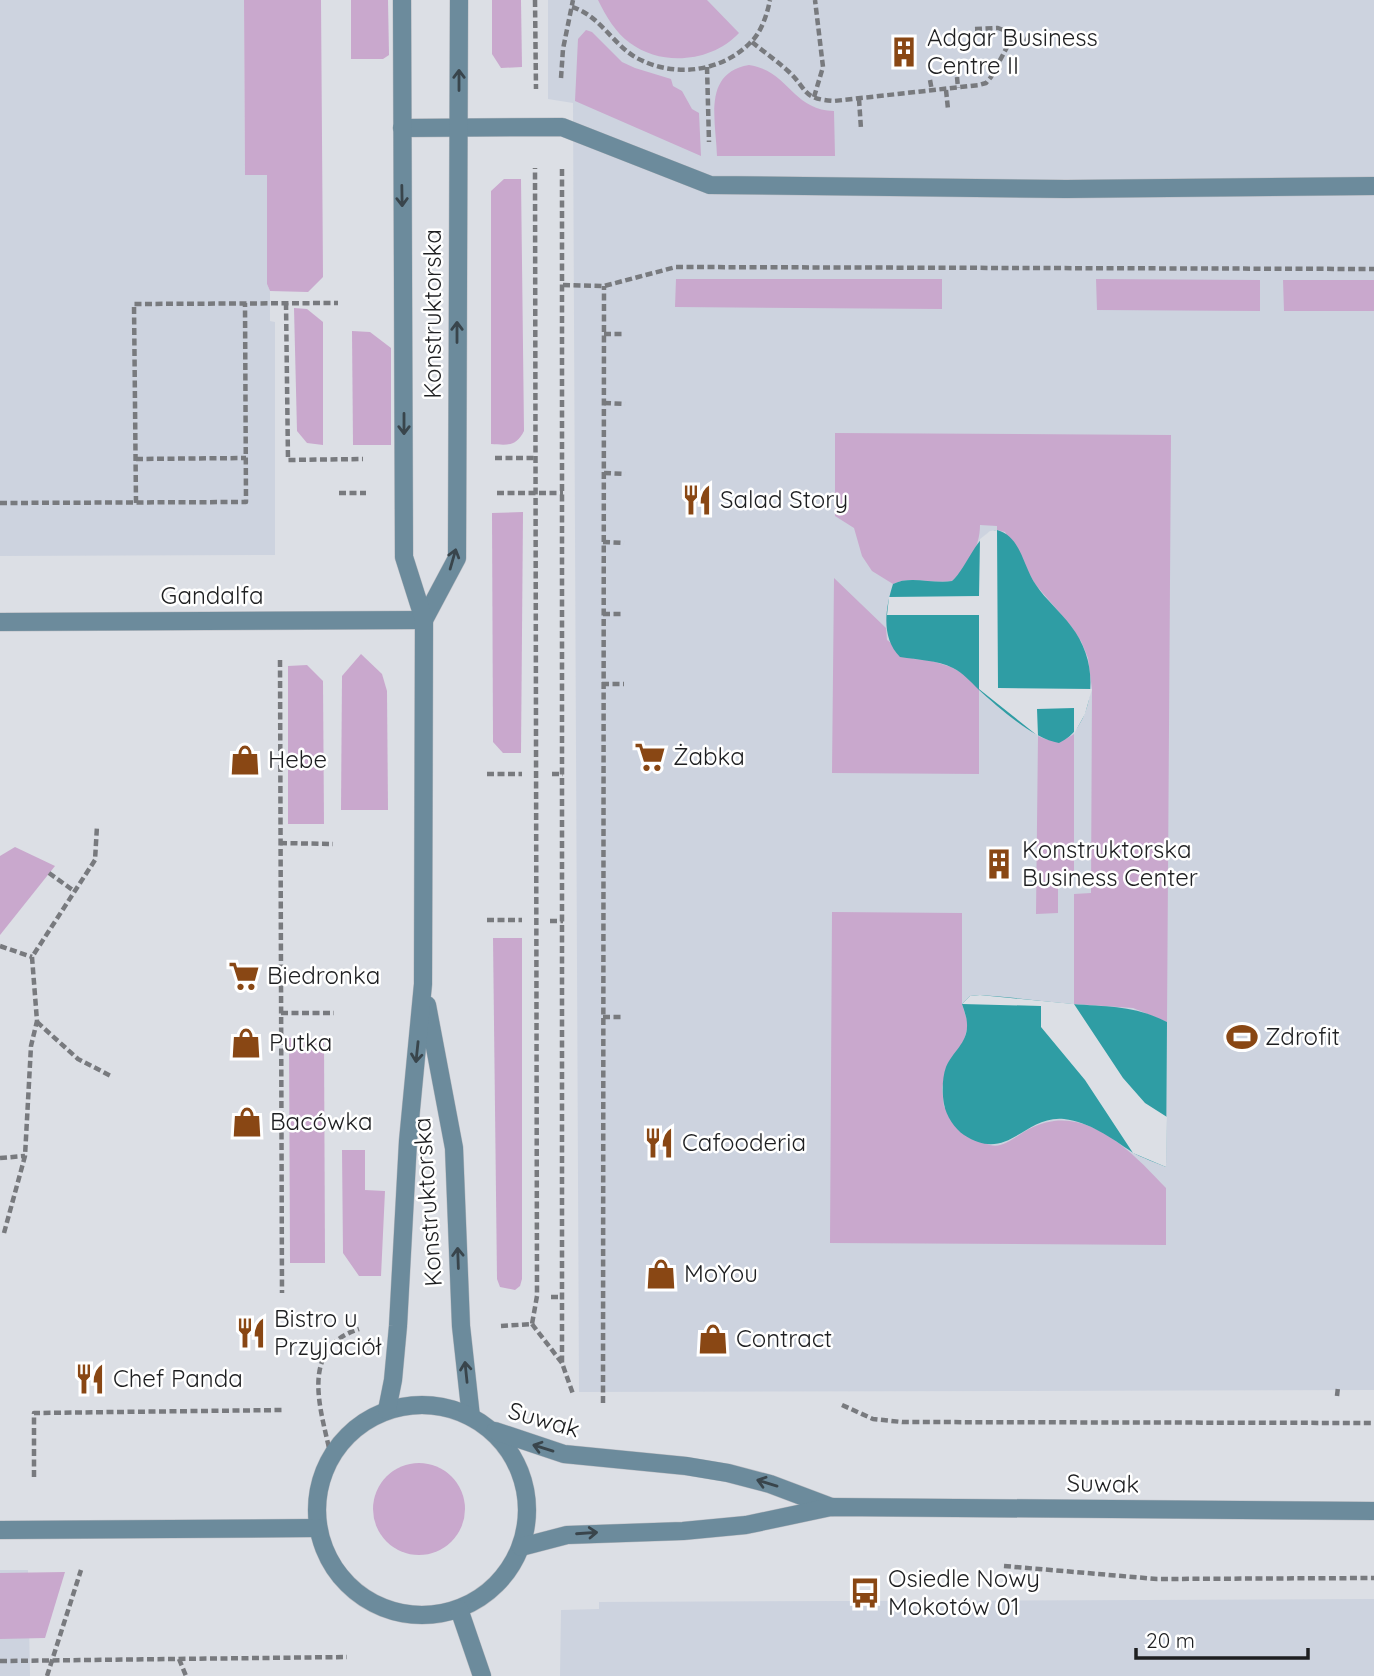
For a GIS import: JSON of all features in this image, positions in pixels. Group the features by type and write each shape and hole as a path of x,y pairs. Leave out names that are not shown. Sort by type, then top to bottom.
{"street":[{"name":"Konstruktorska","path":"387,1410 398,1326 408,1141 423,984 424,620 404,557 402,0"},
{"name":"Konstruktorska","path":"424,620 457,558 459,0"},
{"path":"402,128 562,127 710,185 1066,189 1374,186"},
{"name":"Gandalfa","path":"0,622 424,620"},
{"name":"Konstruktorska","path":"423,984 454,1148 461,1326 471,1417"},
{"path":"415,1405 445,1407 471,1417 490,1430 508,1449 520,1471 526,1496 527,1522 521,1547 511,1567 496,1585 479,1599 459,1609 428,1616 396,1612 366,1600 342,1579 324,1552 317,1528 319,1488 331,1457 354,1429 387,1410 415,1405"},
{"name":"Suwak","path":"490,1430 564,1454 686,1466 728,1473 770,1484 831,1507"},
{"name":"Suwak","path":"521,1547 549,1538 587,1533 683,1531 746,1525 831,1507 1374,1511"},
{"path":"0,1530 317,1528"},
{"path":"459,1609 482,1676"}],"path":[{"path":"535,0 535,101"},
{"path":"561,78 563,49 573,0"},
{"path":"572,7 583,10 621,46 648,63 671,69 690,70 721,63 752,42 766,18 771,0"},
{"path":"814,97 823,67 815,0"},
{"path":"975,29 998,28 1041,45"},
{"path":"752,42 791,73 801,88 814,97 834,101 946,90 986,83 1014,34"},
{"path":"707,67 710,185"},
{"path":"957,77 958,88"},
{"path":"930,80 932,91"},
{"path":"946,90 948,109"},
{"path":"859,99 862,129"},
{"path":"535,168 537,1296 532,1324 562,1363 573,1394"},
{"path":"562,168 562,1363"},
{"path":"563,285 604,286 676,267 1374,269"},
{"path":"603,1404 604,286"},
{"path":"0,503 246,502 244,303"},
{"path":"136,503 134,304 338,303"},
{"path":"604,334 625,334"},
{"path":"604,403 625,404"},
{"path":"135,459 246,458"},
{"path":"604,473 625,474"},
{"path":"603,542 624,542"},
{"path":"603,614 624,614"},
{"path":"279,656 282,1293"},
{"path":"602,684 624,684"},
{"path":"487,775 522,774"},
{"path":"552,774 563,774"},
{"path":"4,1233 25,1156 31,1046 37,1021 32,957 95,860 97,826"},
{"path":"280,843 333,844"},
{"path":"49,873 74,891"},
{"path":"487,920 522,920"},
{"path":"550,921 563,921"},
{"path":"0,946 32,957"},
{"path":"281,1013 334,1013"},
{"path":"603,1017 623,1017"},
{"path":"37,1021 78,1059 111,1076"},
{"path":"0,1158 25,1156"},
{"path":"551,1297 562,1297"},
{"path":"492,1326 532,1324"},
{"path":"331,1457 320,1401 319,1370 324,1354 342,1335 368,1328"},
{"path":"1337,1396 1338,1387"},
{"path":"842,1405 873,1419 902,1422 1374,1423"},
{"path":"34,1476 34,1413 282,1410"},
{"path":"1004,1566 1157,1579 1374,1578"},
{"path":"47,1676 81,1570"},
{"path":"0,1661 347,1657"},
{"path":"179,1659 186,1676"}],"shaded area":[{"path":"0,0 244,0 245,175 267,175 267,284 270,291 270,321 275,322 275,555 0,556"},
{"path":"244,0 321,0 323,277 308,292 270,291 267,284 267,175 245,175"},
{"path":"351,0 388,0 389,55 383,59 351,59"},
{"path":"492,0 521,0 522,67 501,68 492,54"},
{"path":"548,0 1374,0 1374,1390 579,1392 573,103 548,99"},
{"path":"598,0 707,0 739,33 728,43 701,55 686,58 657,56 643,51 625,39 611,23"},
{"path":"586,30 592,32 622,62 671,79 673,86 682,91 692,109 699,113 701,156 575,101 578,39"},
{"path":"749,65 773,75 809,104 834,111 835,156 717,156 714,114 718,88 724,78 734,70"},
{"path":"504,179 521,179 524,431 518,440 502,445 491,444 491,191"},
{"path":"676,279 942,279 942,309 675,307"},
{"path":"1096,279 1260,280 1260,311 1097,310"},
{"path":"1283,280 1374,280 1374,311 1284,311"},
{"path":"294,308 307,309 323,322 323,445 307,443 297,431"},
{"path":"352,331 370,332 391,348 391,445 353,445"},
{"path":"835,433 1171,435 1167,1022 1133,1008 1074,1004 1074,894 1091,893 1092,689 1088,658 1081,641 1035,584 1005,532 997,530 997,526 980,525 972,556 952,581 906,580 893,584 872,571 862,556 854,528 835,516"},
{"path":"523,512 521,753 503,753 493,742 492,513"},
{"path":"834,578 886,628 887,640 914,659 929,660 951,667 964,674 979,689 979,774 832,773"},
{"path":"361,654 382,674 387,691 388,810 341,810 342,676"},
{"path":"307,665 323,681 324,824 288,824 288,666"},
{"path":"1074,734 1074,877 1058,878 1058,913 1036,914 1038,736 1056,741"},
{"path":"15,847 55,866 0,935 0,856"},
{"path":"832,912 962,913 962,1004 968,1024 964,1041 947,1066 942,1088 944,1107 974,1134 995,1146 1049,1122 1069,1121 1087,1125 1105,1134 1138,1159 1166,1188 1166,1245 830,1243"},
{"path":"493,938 522,938 522,1279 515,1290 500,1287 497,1279"},
{"path":"289,1038 324,1038 325,1263 290,1263"},
{"path":"342,1150 365,1150 365,1190 385,1191 381,1276 359,1276 343,1253"},
{"path":"419,1463 436,1467 451,1477 461,1492 465,1509 461,1526 451,1541 436,1551 419,1555 402,1551 387,1541 377,1526 373,1509 377,1492 387,1477 402,1467"},
{"path":"0,1570 28,1570 30,1676 0,1676"},
{"path":"65,1572 45,1638 0,1639 0,1573"},
{"path":"1374,1599 1374,1676 560,1676 561,1610 599,1609 599,1602"}],"water":[{"path":"997,530 1005,533 1016,545 1036,585 1071,626 1086,654 1090,675 1087,707 1077,728 1059,743 1038,735 1016,721 957,670 934,662 900,657 887,632 888,603 893,584 906,580 952,581 983,537"},
{"path":"970,996 1121,1008 1143,1012 1167,1022 1166,1167 1136,1154 1091,1127 1064,1119 1038,1124 1004,1142 993,1144 979,1142 964,1135 951,1122 945,1109 944,1076 949,1061 963,1042 967,1031 962,1004"}],"pier":[{"path":"997,530 998,688 1092,689 1085,714 1074,734 1074,708 1037,709 1038,736 979,689 979,615 887,615 889,597 979,596 980,539 990,531"},
{"path":"970,996 1074,1004 1123,1078 1145,1103 1167,1117 1166,1167 1133,1153 1085,1080 1041,1027 1041,1006 962,1004"}],"place":[{"name":"Adgar Business Centre II","path":"904,52"},
{"name":"Salad Story","path":"697,500"},
{"name":"Żabka","path":"650,757"},
{"name":"Hebe","path":"245,760"},
{"name":"Konstruktorska Business Center","path":"999,864"},
{"name":"Biedronka","path":"244,976"},
{"name":"Zdrofit","path":"1242,1037"},
{"name":"Putka","path":"246,1043"},
{"name":"Bacówka","path":"247,1122"},
{"name":"Cafooderia","path":"659,1143"},
{"name":"MoYou","path":"661,1274"},
{"name":"Bistro u Przyjaciół","path":"251,1333"},
{"name":"Contract","path":"713,1339"},
{"name":"Chef Panda","path":"90,1379"},
{"name":"Osiedle Nowy Mokotów 01","path":"865,1593"}]}
